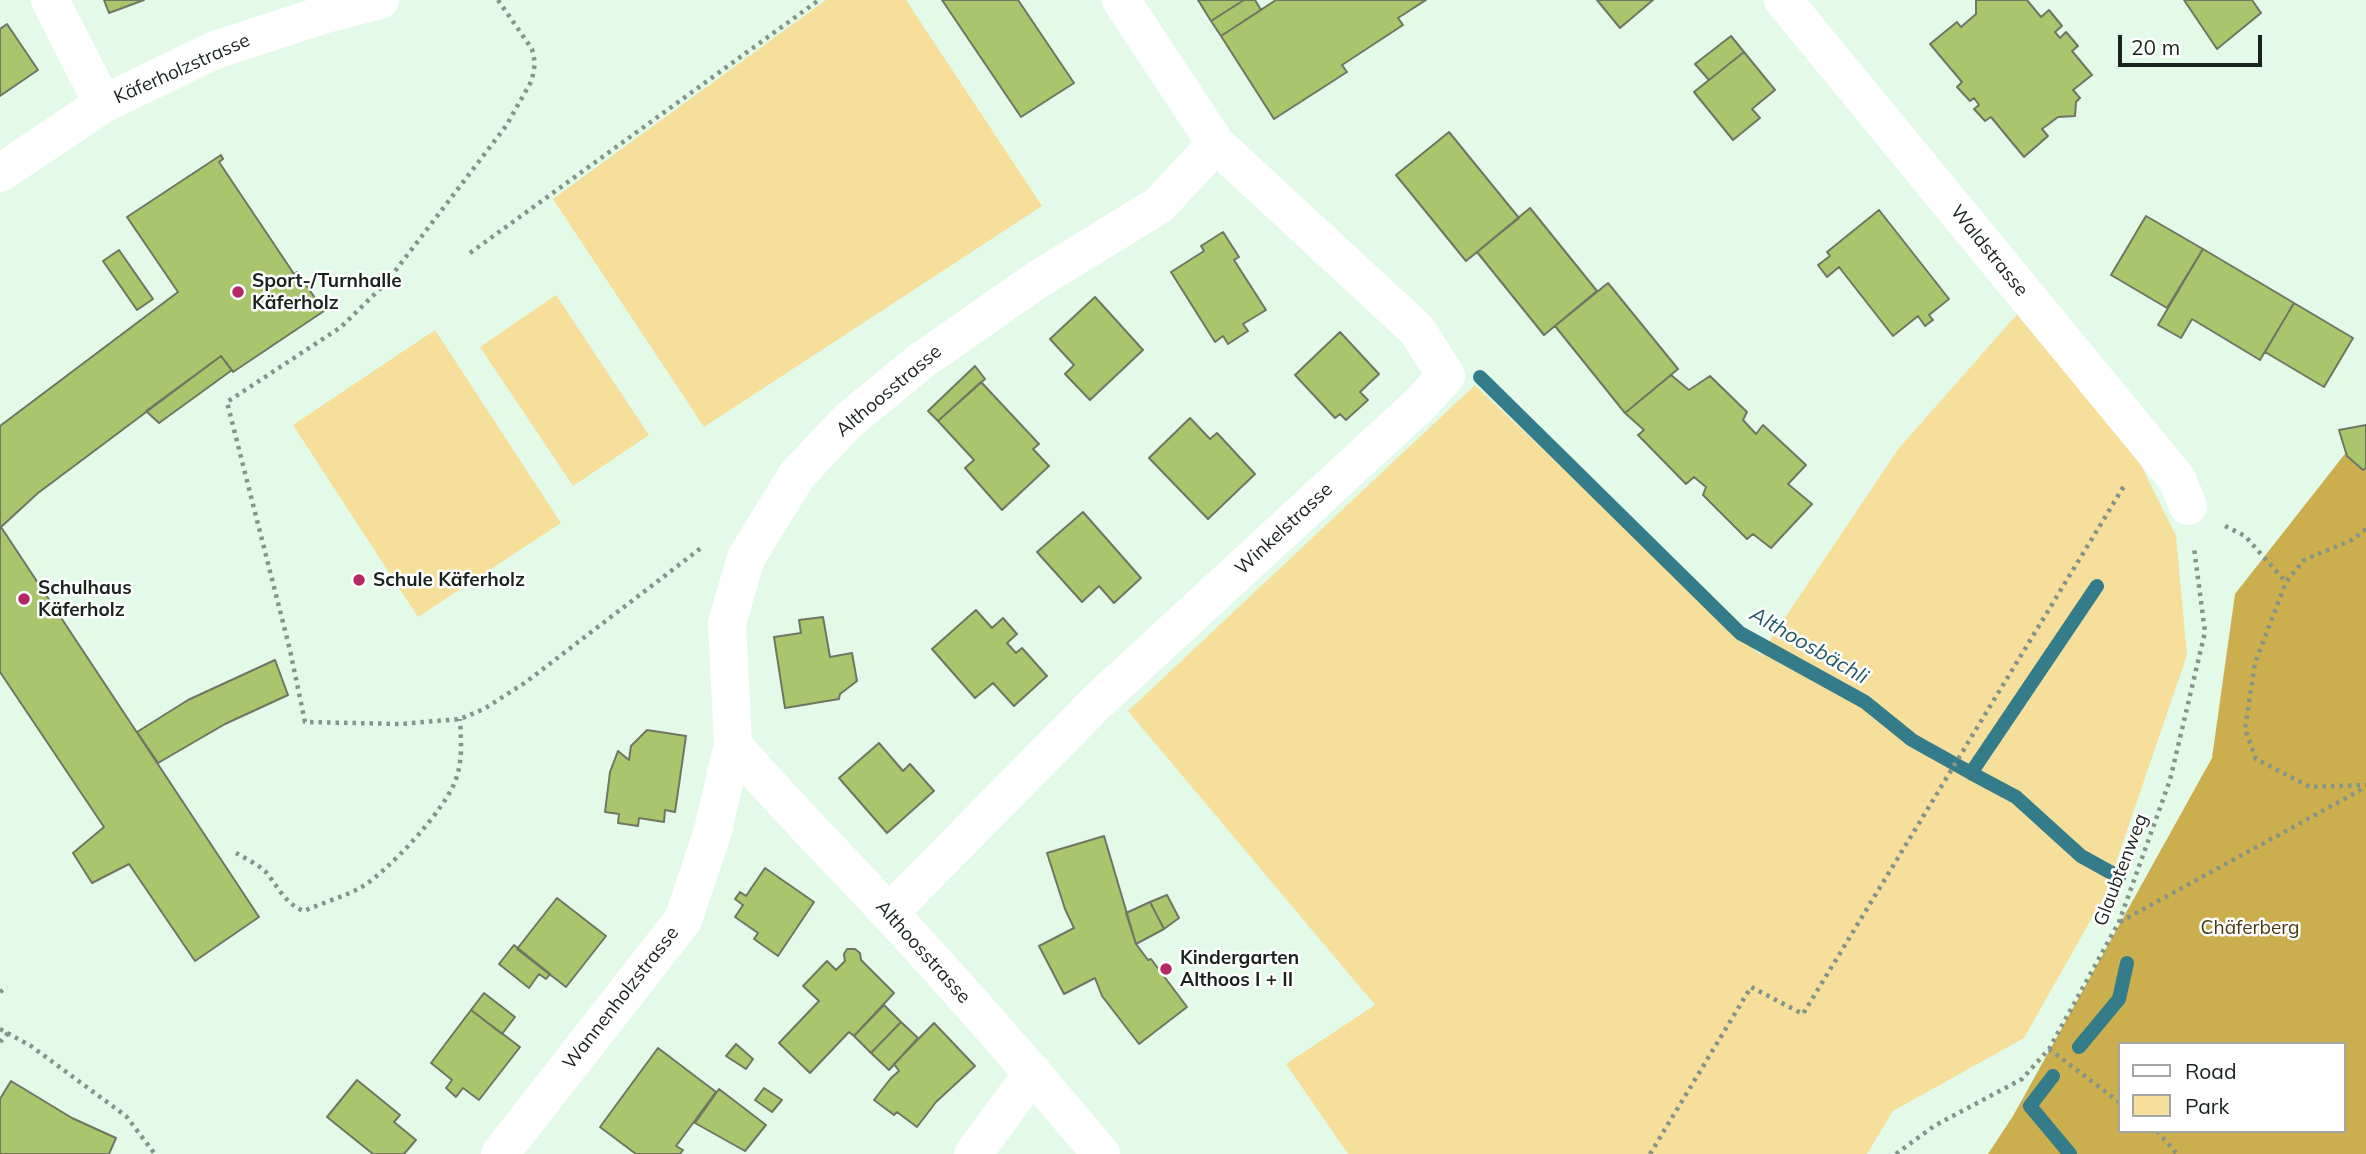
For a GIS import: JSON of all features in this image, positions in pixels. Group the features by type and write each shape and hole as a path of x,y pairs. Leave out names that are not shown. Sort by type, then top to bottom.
{"street":[{"path":"50,0 103,104"},
{"name":"Käferholzstrasse","path":"0,173 103,104 215,50 328,13 380,0"},
{"path":"1121,0 1216,144"},
{"name":"Waldstrasse","path":"1783,0 2176,479 2188,506"},
{"name":"Althoosstrasse","path":"1101,1154 1033,1073 889,913 783,803 733,745 727,623 746,558 797,475 849,420 920,361 1037,280 1159,205 1216,144"},
{"name":"Winkelstrasse","path":"889,913 1097,702 1420,404 1446,376 1417,330 1216,144"},
{"name":"Wannenholzstrasse","path":"500,1154 683,920 712,834 733,745"},
{"path":"973,1154 1033,1073"}],"path":[{"path":"498,0 532,49 535,63 532,80 506,126 386,283 341,327 227,402 289,650 304,722 400,724 460,719 484,709 526,682 712,540 756,542"},
{"path":"470,253 819,0"},
{"path":"1650,1154 1751,987 1803,1014 2133,472 2151,448"},
{"name":"Glaubtenweg","path":"1896,1154 1934,1126 2022,1079 2049,1049 2119,922 2170,780 2206,632 2188,506"},
{"path":"2366,529 2352,540 2304,560 2286,582 2255,663 2245,729 2256,760 2310,787 2366,786"},
{"path":"2245,536 2286,582"},
{"path":"236,853 263,869 297,909 304,911 361,887 389,865 443,806 456,779 462,752 460,719"},
{"path":"2119,922 2366,786"},
{"path":"0,992 7,987"},
{"path":"0,1029 31,1046 126,1116 155,1154"},
{"path":"0,1042 8,1033"},
{"path":"2049,1049 2118,1101"},
{"path":"2159,1133 2177,1154"}],"green space":[{"path":"826,0 906,0 1042,206 704,427 553,199"},
{"path":"556,295 649,435 573,486 480,347"},
{"path":"2020,311 2134,451 2176,536 2187,655 2105,895 2024,1038 1893,1111 1867,1154 1348,1154 1286,1064 1375,1005 1128,711 1475,385 1760,655 1899,448"},
{"path":"435,330 561,523 418,617 293,425"},
{"name":"Chäferberg","path":"2366,427 2366,1154 1988,1154 2013,1116 2212,758 2235,594"}],"building":[{"path":"104,0 144,0 109,13"},
{"path":"942,0 1018,0 1074,83 1021,117"},
{"path":"1198,0 1244,0 1211,21"},
{"path":"1244,0 1255,0 1261,10 1221,36 1211,21"},
{"path":"1276,0 1426,0 1398,18 1403,25 1342,65 1347,72 1274,119 1221,36"},
{"path":"1597,0 1653,0 1620,28"},
{"path":"1976,0 2027,0 2041,17 2049,10 2062,26 2055,32 2060,38 2066,32 2078,46 2072,51 2092,75 2073,90 2080,98 2076,102 2075,116 2058,117 2042,129 2048,136 2024,157 1991,117 1985,121 1974,109 1979,105 1974,98 1970,101 1957,87 1962,82 1930,44 1957,22 1961,27 1976,14"},
{"path":"2184,0 2252,0 2261,13 2217,49"},
{"path":"7,24 38,70 0,96 0,29"},
{"path":"1731,36 1744,52 1709,80 1695,64"},
{"path":"1744,52 1775,90 1752,109 1760,118 1733,140 1694,92"},
{"path":"1449,132 1519,218 1466,261 1396,175"},
{"name":"Schulhaus Käferholz","path":"221,155 223,159 219,162 294,274 297,272 324,311 233,372 221,356 38,493 1,527 259,917 195,961 129,864 92,883 73,853 104,827 0,672 0,426 178,292 127,217"},
{"path":"1530,208 1597,291 1544,335 1477,252"},
{"path":"1879,210 1949,299 1929,315 1933,320 1925,326 1918,316 1893,336 1839,267 1827,277 1818,265 1830,256 1827,252"},
{"path":"2146,216 2203,249 2167,308 2111,275"},
{"path":"1223,232 1239,257 1234,260 1266,310 1243,324 1248,331 1228,344 1223,336 1215,342 1171,272 1204,251 1201,246"},
{"path":"2203,249 2294,303 2260,360 2192,319 2181,338 2158,325"},
{"path":"119,250 153,299 137,310 103,261"},
{"path":"1608,283 1678,369 1625,413 1555,326"},
{"path":"1095,297 1143,350 1090,400 1065,374 1074,365 1050,339"},
{"path":"2294,303 2353,338 2324,387 2265,352"},
{"path":"1340,332 1379,374 1360,392 1368,400 1346,420 1340,414 1335,418 1295,375"},
{"path":"221,356 232,370 159,423 146,411"},
{"path":"975,366 985,379 938,421 928,411"},
{"path":"1671,375 1689,390 1710,376 1747,412 1743,420 1756,434 1763,425 1806,465 1788,484 1812,504 1771,548 1753,534 1747,539 1703,495 1706,487 1694,477 1686,484 1638,435 1644,430 1625,413"},
{"path":"981,382 1039,444 1033,449 1049,466 1002,510 965,468 974,460 938,421"},
{"path":"1190,418 1210,439 1217,433 1255,474 1208,519 1149,458"},
{"path":"2366,425 2366,468 2363,470 2347,456 2339,430"},
{"path":"1083,512 1141,578 1114,603 1099,586 1082,602 1037,552"},
{"path":"976,610 992,628 1003,618 1017,634 1007,643 1016,653 1022,648 1047,676 1014,706 993,683 975,698 932,649"},
{"path":"823,617 830,657 852,653 857,681 840,694 839,699 785,708 774,637 801,633 799,620"},
{"path":"275,660 288,695 225,724 158,763 137,732 188,700"},
{"path":"647,730 686,736 675,812 665,810 664,822 639,818 638,826 618,823 619,814 605,812 610,772 618,751 629,760 631,746"},
{"path":"879,743 903,771 910,764 934,791 887,833 839,778"},
{"name":"Kindergarten Althoos I + II","path":"1104,836 1136,944 1148,960 1151,959 1187,1007 1139,1044 1102,996 1095,978 1064,994 1039,946 1074,928 1047,853"},
{"path":"765,868 814,902 778,956 754,939 758,933 735,917 743,905 735,899 740,892 746,896"},
{"path":"1167,895 1179,918 1164,929 1150,902"},
{"path":"557,898 606,936 566,987 517,949"},
{"path":"1150,902 1164,929 1136,944 1126,913"},
{"path":"514,945 550,974 546,979 539,974 529,988 499,964"},
{"path":"847,949 855,949 860,953 861,960 894,993 854,1036 849,1032 810,1073 779,1043 819,1001 803,986 827,961 836,970 845,961 844,954"},
{"path":"484,993 515,1017 502,1034 471,1010"},
{"path":"884,1005 901,1022 871,1053 854,1036"},
{"path":"471,1010 520,1047 479,1100 463,1088 456,1097 446,1088 452,1080 431,1063"},
{"path":"901,1022 918,1038 889,1070 871,1053"},
{"path":"934,1023 975,1066 936,1102 917,1127 874,1100 899,1071 894,1064"},
{"path":"736,1044 753,1059 746,1069 726,1056"},
{"path":"658,1048 716,1092 676,1146 683,1150 680,1154 636,1154 600,1127"},
{"path":"357,1080 400,1115 394,1122 416,1140 404,1154 373,1154 327,1117"},
{"path":"11,1081 72,1118 116,1138 109,1154 0,1154 0,1099"},
{"path":"764,1088 782,1100 772,1112 755,1100"},
{"path":"719,1089 766,1125 745,1151 695,1123"}],"waterway":[{"name":"Althoosbächli","path":"1480,377 1740,633 1865,702 1912,740 1971,773 2097,586"},
{"path":"1971,773 2016,797 2081,856 2119,877"},
{"path":"2079,1047 2119,999 2127,963"},
{"path":"2053,1076 2030,1106 2070,1154"}],"place":[{"name":"Sport-/Turnhalle Käferholz","path":"238,292"},
{"name":"Schule Käferholz","path":"359,580"},
{"name":"Schulhaus Käferholz","path":"24,599"},
{"name":"Kindergarten Althoos I + II","path":"1166,969"}]}
